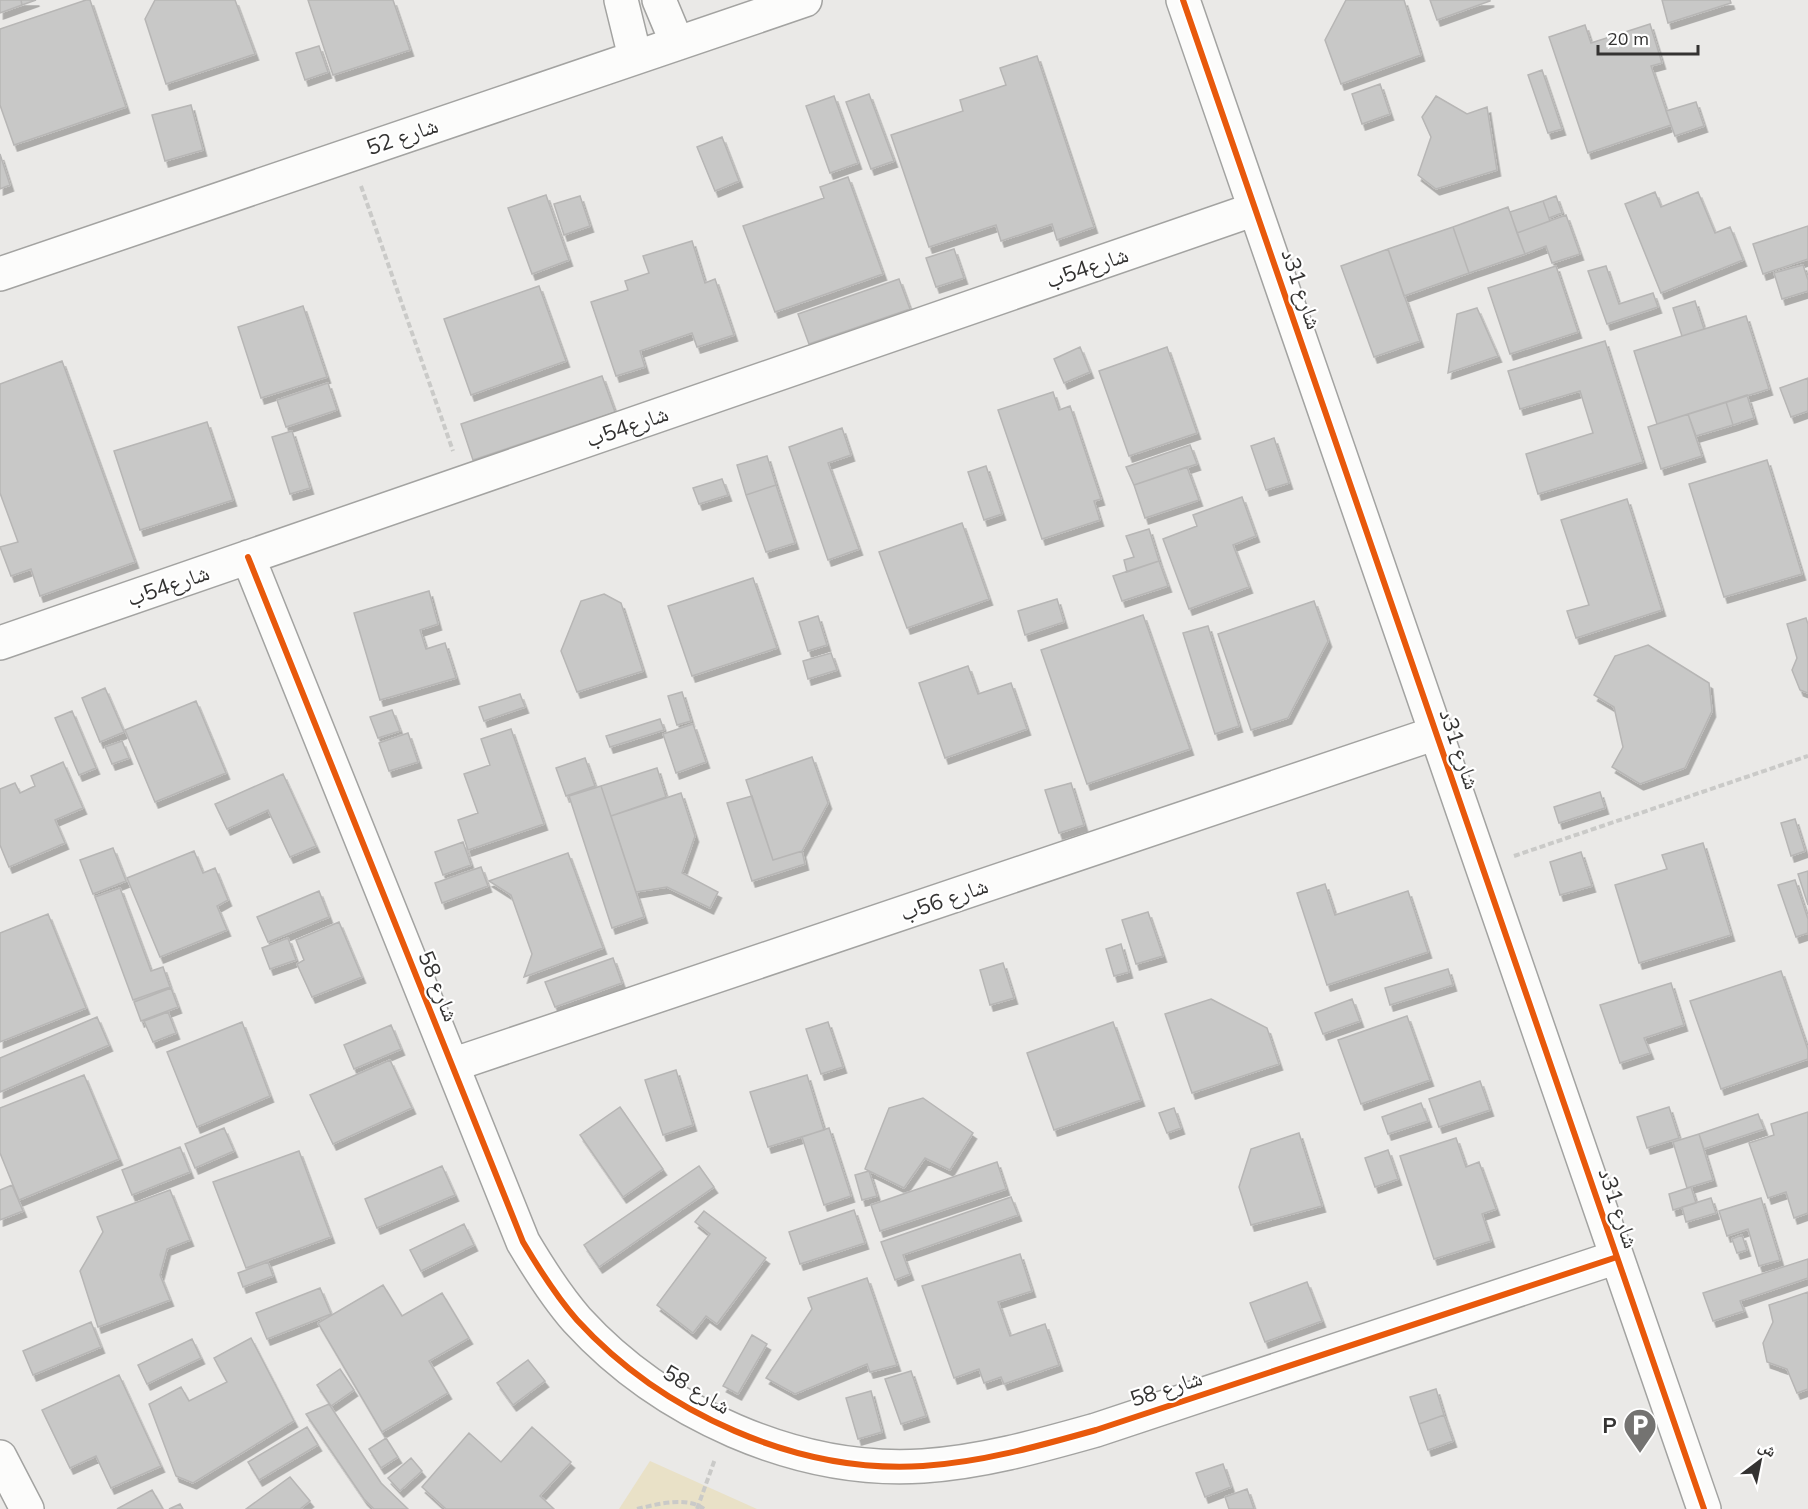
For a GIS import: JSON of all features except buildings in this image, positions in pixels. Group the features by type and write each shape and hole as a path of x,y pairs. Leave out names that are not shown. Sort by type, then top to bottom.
{"street":[{"path":"621,0 635,57"},
{"path":"659,0 677,43"},
{"name":"شارع 52","path":"0,274 805,0"},
{"name":"شارع 31د","path":"1183,0 1704,1509"},
{"name":"شارع54ب","path":"0,643 1255,209"},
{"name":"شارع 58","path":"248,557 523,1242 548,1282 578,1320 612,1352 687,1407 726,1427 778,1448 849,1463 921,1466 957,1463 1011,1453 1096,1430 1617,1257"},
{"name":"شارع 56ب","path":"452,1065 1436,733"},
{"path":"0,1457 27,1509"}],"path":[{"path":"350,154 464,482"},
{"path":"1482,867 1808,756"},
{"path":"698,1507 726,1427"},
{"path":"637,1509 664,1503 704,1509"}],"shaded area":[{"path":"650,1461 757,1509 619,1509"}],"cycle path":[{"path":"1183,0 1704,1509"},
{"path":"248,557 523,1242 548,1282 577,1320 611,1353 649,1383 691,1409 735,1431 781,1448 828,1460 875,1466 923,1466 967,1461 1096,1430 1617,1257"}],"place":[{"name":"P","path":"1640,1454"}]}
